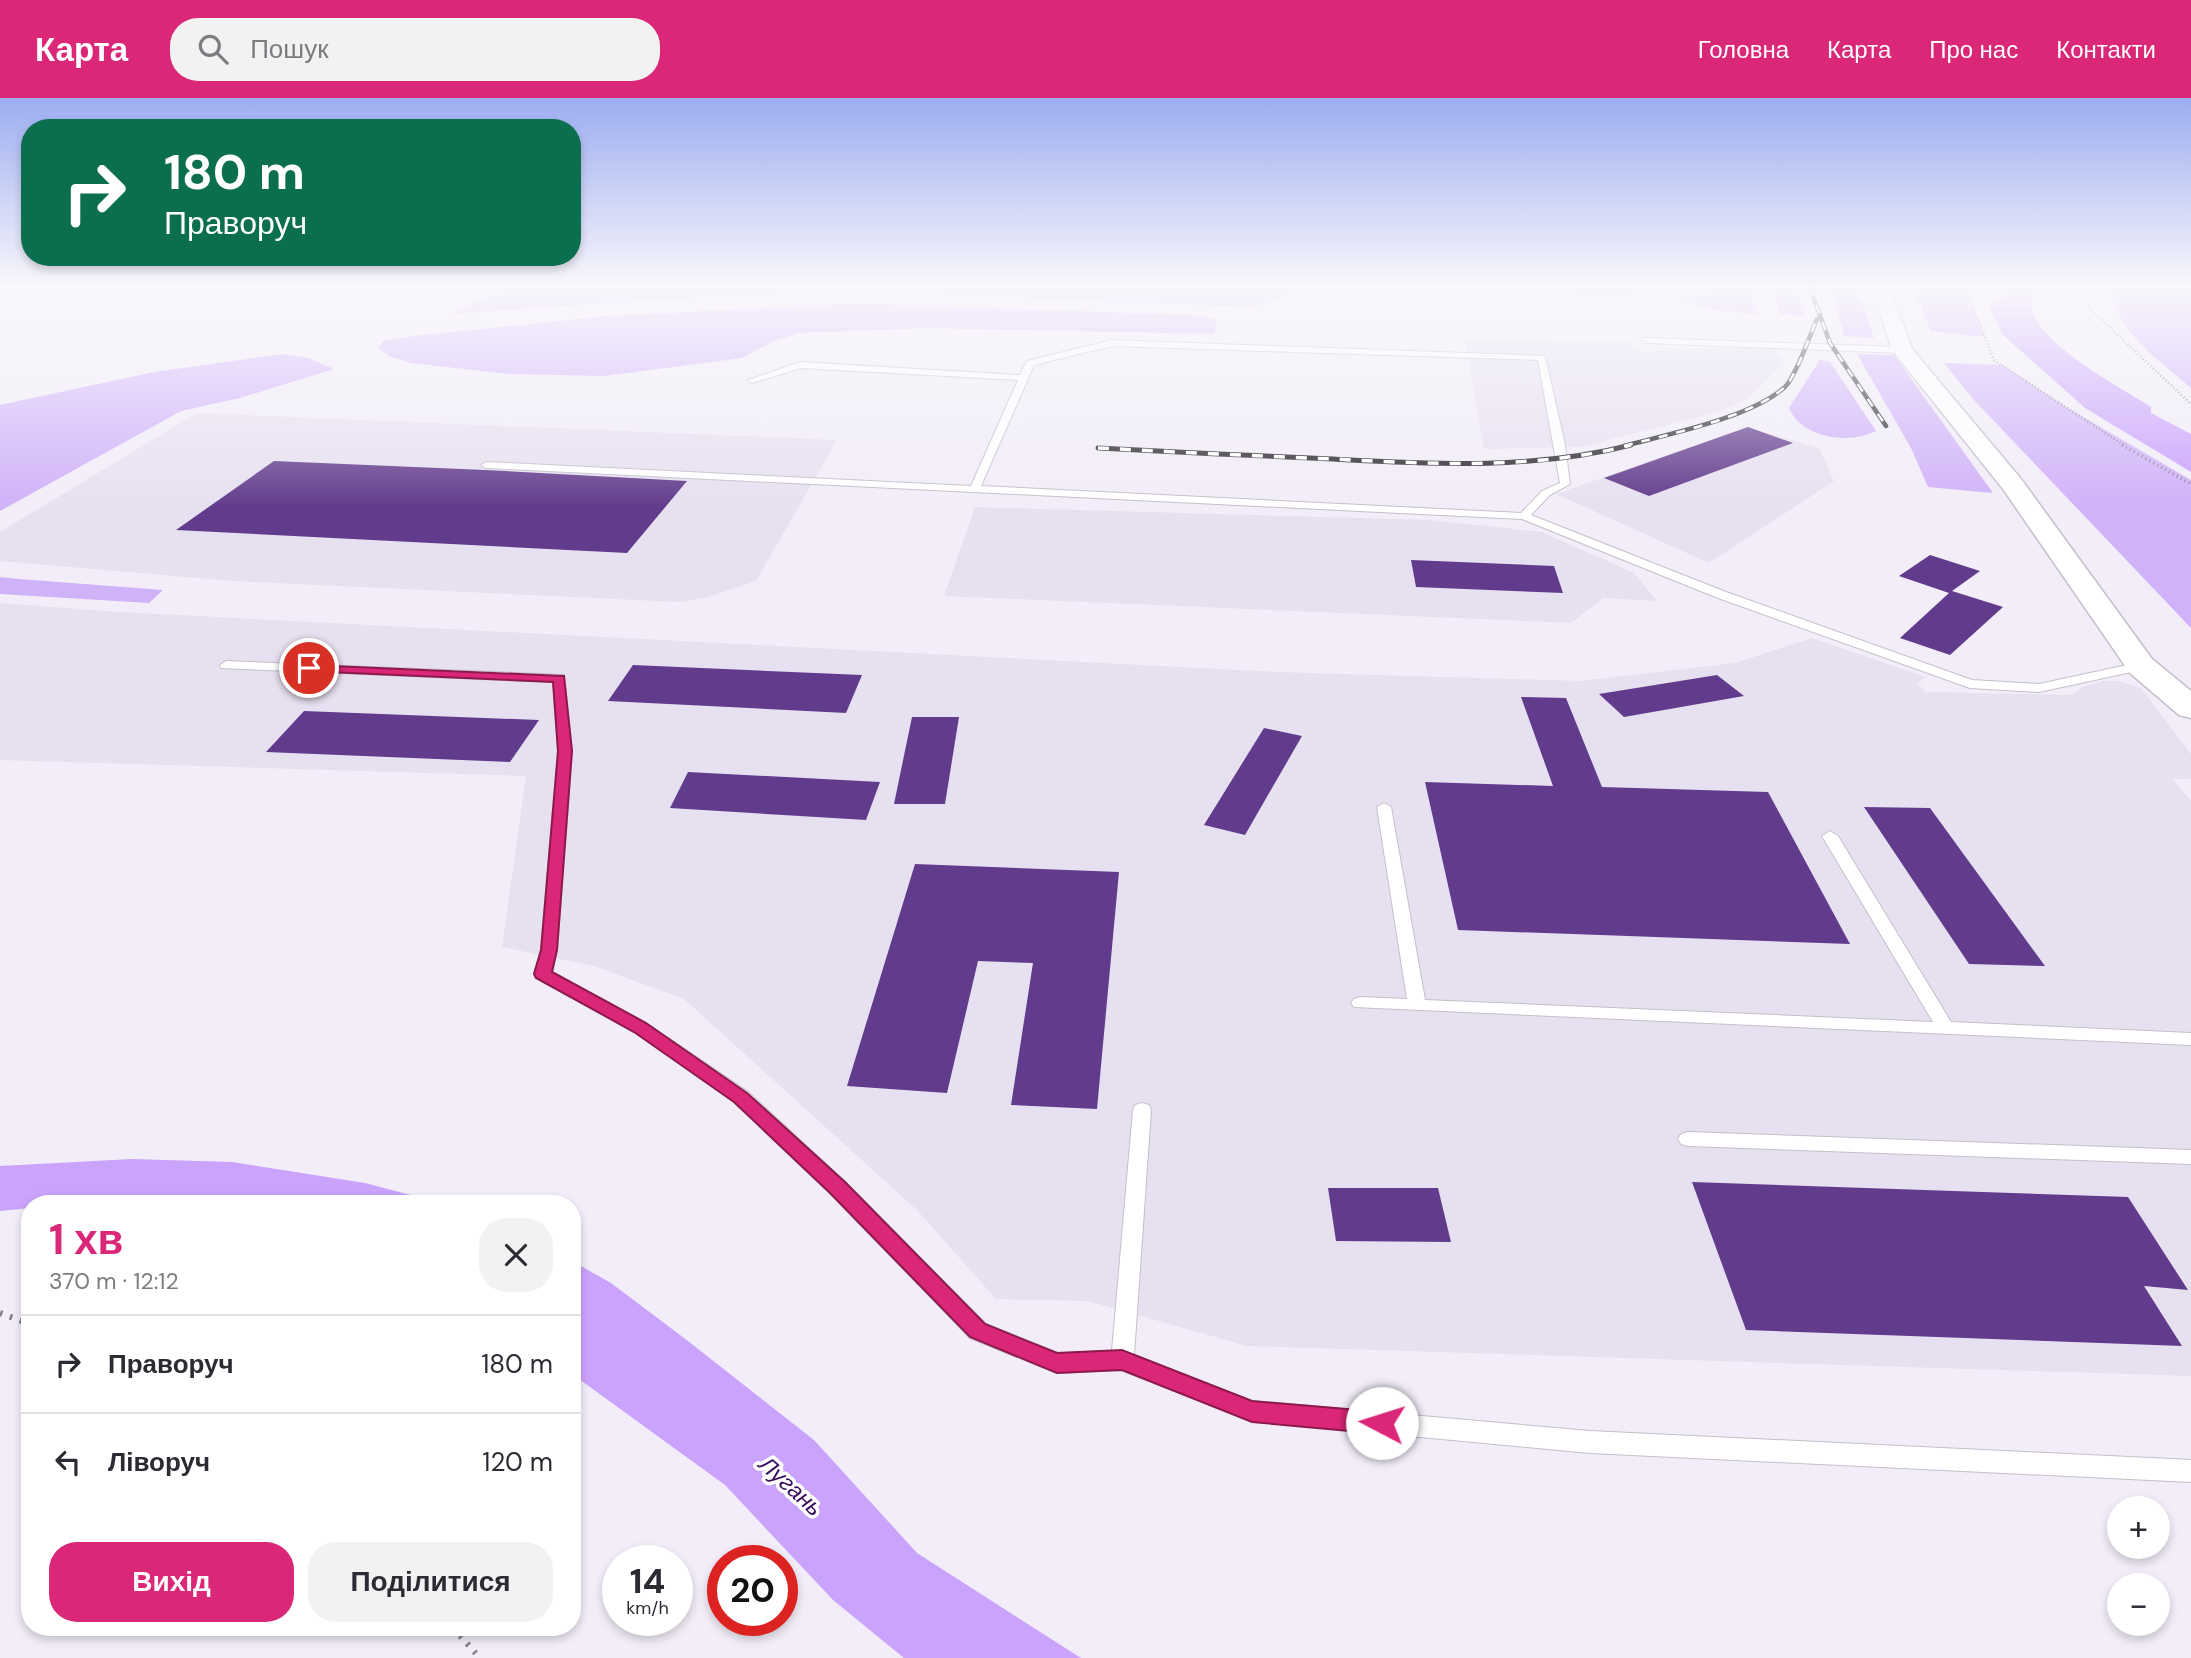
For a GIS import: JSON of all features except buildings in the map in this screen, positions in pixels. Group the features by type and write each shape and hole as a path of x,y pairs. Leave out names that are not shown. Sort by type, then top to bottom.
{"street":[{"path":"1911,361 2012,484 2141,666 2191,708"}],"lane":[{"path":"975,489 1022,378 1030,363 1039,361"},
{"path":"1524,516 1546,493 1564,484 1567,476 1558,448 1542,361"},
{"path":"752,380 800,365 1022,378"},
{"path":"486,465 1524,516 1722,595 1970,684 2039,688 2141,666"},
{"path":"226,665 559,678 565,751 549,950 542,974 640,1027 741,1097 838,1187 978,1331 1057,1363 1122,1360 1252,1411 1590,1441 2191,1471"},
{"path":"1384,807 1417,1006"},
{"path":"1830,836 1946,1029"},
{"path":"1360,1003 2191,1039"},
{"path":"1122,1360 1142,1110"},
{"path":"1688,1139 2191,1157"}],"path":[{"path":"1995,361 2138,455 2191,484"},
{"path":"2145,361 2191,404"},
{"path":"0,1313 21,1321"},
{"path":"460,1636 480,1658"}],"shaded area":[{"path":"234,361 315,361 334,369 240,398 181,411 0,511 0,405 154,372"},
{"path":"404,361 721,361 605,376 509,374"},
{"path":"1469,361 1783,361 1784,363 1748,399 1718,412 1582,447 1484,449"},
{"path":"1819,361 1830,362 1876,431 1853,438 1827,436 1804,426 1789,408"},
{"path":"1861,361 1898,361 1993,493 1928,487 1911,448"},
{"path":"2159,361 2191,361 2191,388"},
{"path":"1944,363 2002,365 2066,407 2191,480 2191,628 1974,400"},
{"path":"197,413 837,440 756,581 704,598 679,602 232,581 0,561 0,532"},
{"path":"1747,427 1819,448 1834,481 1709,563 1556,494"},
{"path":"975,507 1429,520 1542,532 1634,573 1657,601 1603,598 1571,623 944,596"},
{"path":"0,577 163,590 149,603 0,594"},
{"path":"0,603 119,612 1279,672 1580,681 1735,663 1812,638 1926,677 1917,683 1926,692 2073,695 2082,687 2103,681 2118,681 2141,688 2191,754 2191,779 2173,779 2191,801 2191,1376 1247,1346 1088,1301 996,1299 917,1210 684,999 594,966 502,947 526,776 0,760"}],"water":[{"path":"2032,361 2078,361 2151,407 2151,413 2191,434 2191,472 2085,408"},
{"path":"132,1159 232,1162 365,1183 411,1195 21,1195 21,1209 0,1211 0,1166"},
{"name":"Лугань","path":"581,1266 611,1283 814,1440 917,1553 1081,1658 904,1658 833,1600 798,1563 798,1545 781,1545 725,1485 581,1381"}],"railway":[{"path":"1624,446 1708,424 1751,408 1785,387 1800,361"},
{"path":"1842,361 1886,426"},
{"path":"1098,448 1483,463 1557,458 1631,445"}],"route":[{"path":"309,668 559,678 565,751 549,950 542,974 640,1027 741,1097 838,1187 978,1331 1057,1363 1122,1360 1252,1411 1382,1423"}]}
